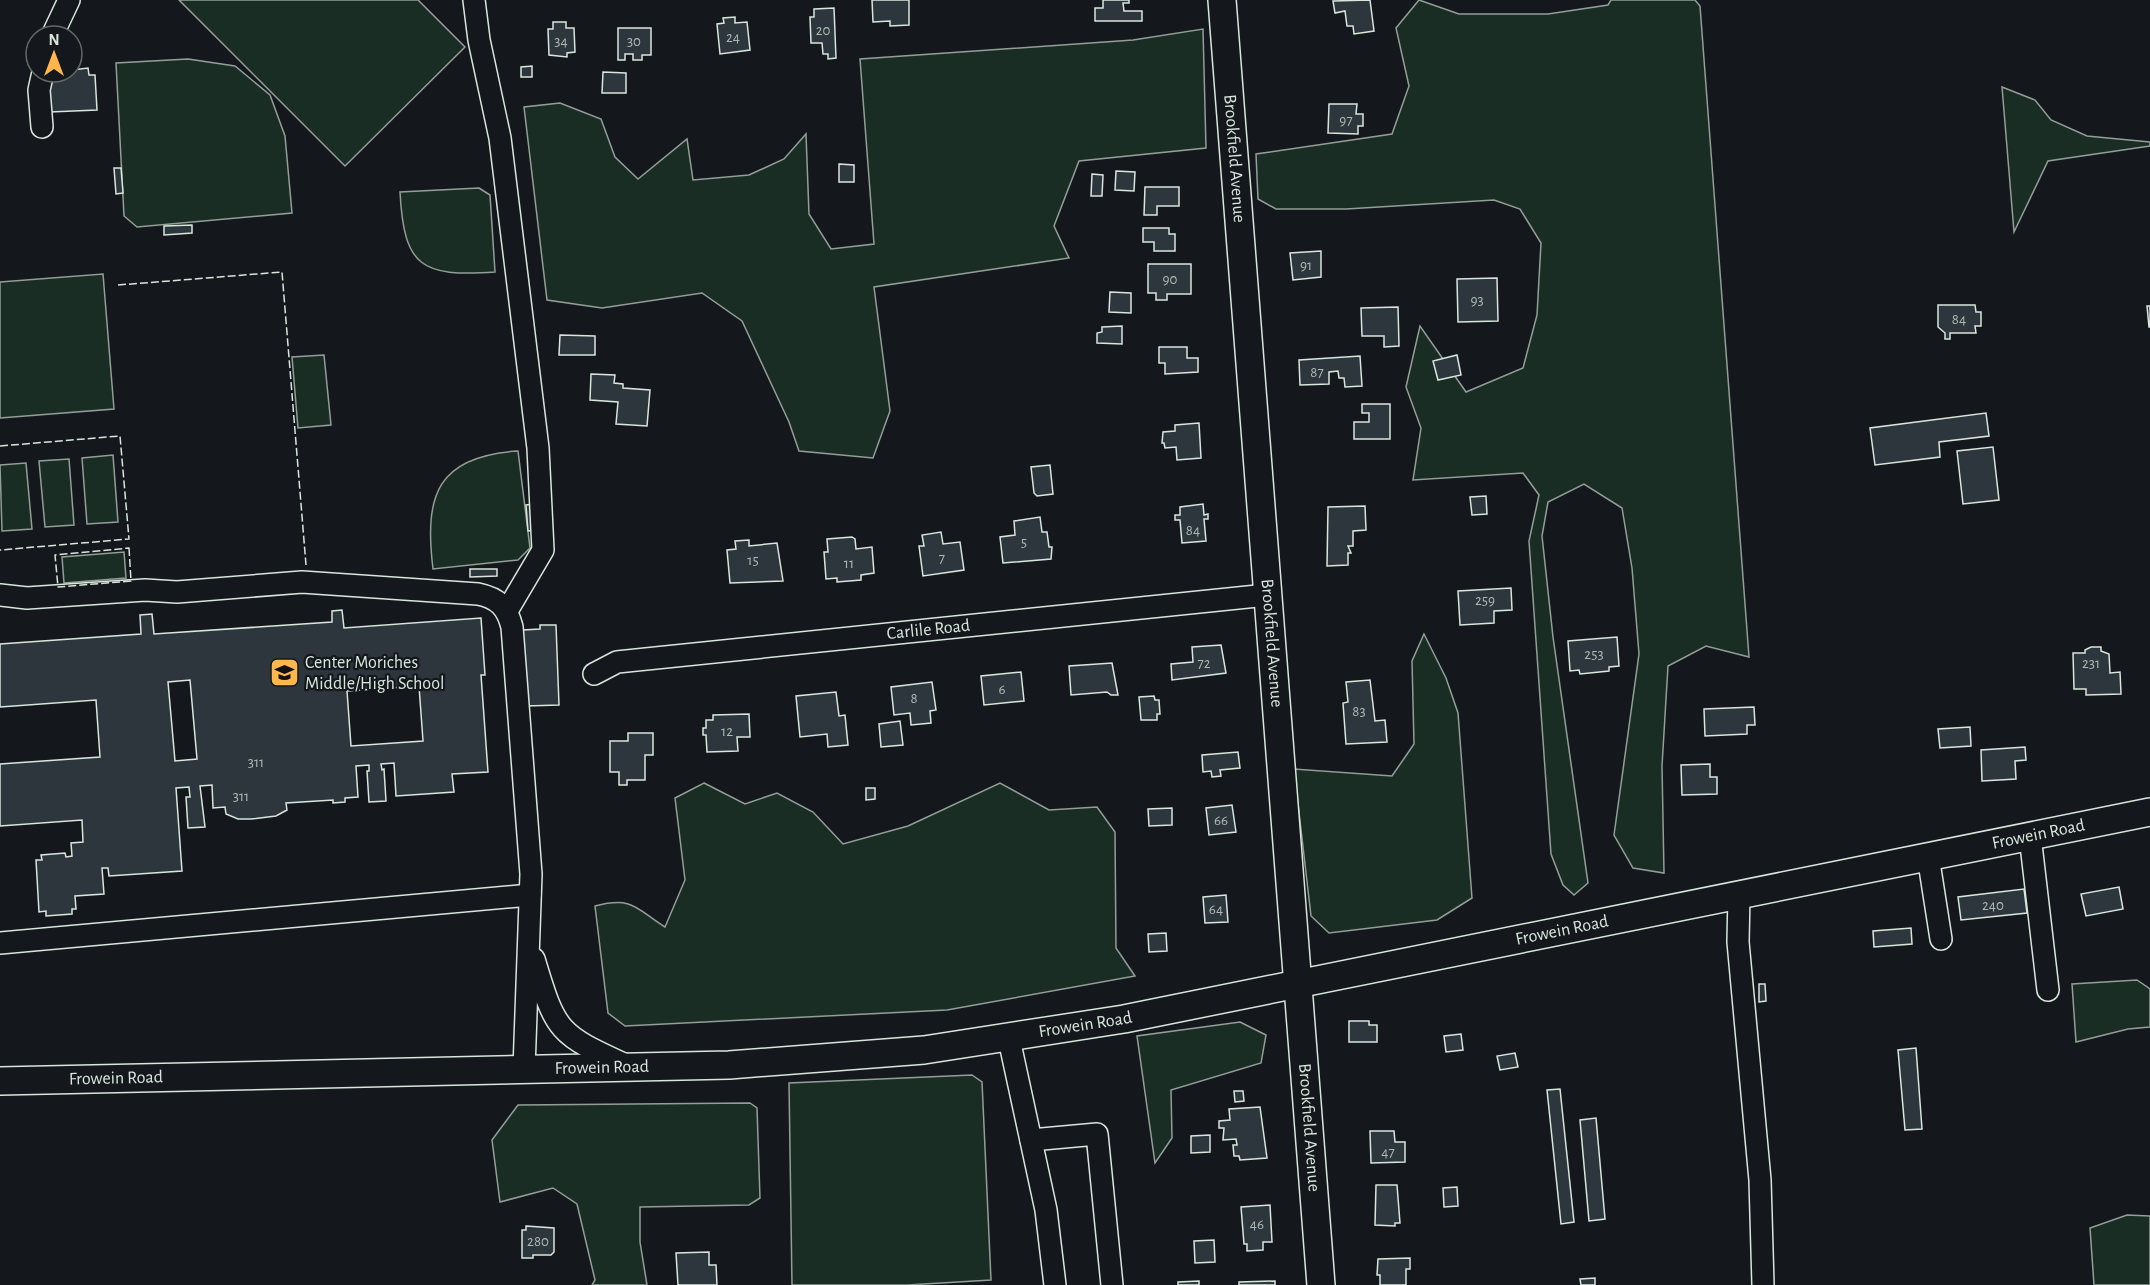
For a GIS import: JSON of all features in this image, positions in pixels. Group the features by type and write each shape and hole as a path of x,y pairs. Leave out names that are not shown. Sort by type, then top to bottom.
{"main road":[{"name":"Brookfield Avenue","path":"1222,0 1321,1285"},
{"name":"Frowein Road","path":"0,1081 631,1067 834,1059 1009,1039 1083,1027 2150,812"}],"street":[{"path":"58,24 69,0"},
{"path":"474,0 478,40 500,138 538,448 543,550 507,611"},
{"path":"40,84 42,127"},
{"path":"0,595 27,598 316,582 478,594 496,600 507,611 512,627 530,895 524,1069"},
{"name":"Carlile Road","path":"594,674 617,662 1267,596"},
{"path":"2030,836 2048,990"},
{"path":"1928,856 1941,939"},
{"path":"1739,894 1738,942 1760,1180 1763,1285"},
{"path":"0,943 530,895"},
{"path":"529,942 548,1006 557,1023 574,1039 631,1067"},
{"path":"1009,1039 1046,1210 1055,1285"},
{"path":"1031,1140 1097,1134 1112,1285"}],"green space":[{"path":"179,0 418,0 465,47 345,166"},
{"path":"1419,0 1459,14 1548,14 1608,5 1611,0 1695,0 1700,6 1749,657 1706,646 1668,666 1662,766 1664,873 1633,868 1614,835 1639,654 1632,568 1622,508 1584,484 1548,502 1542,536 1553,637 1588,883 1574,895 1563,885 1551,854 1529,541 1539,495 1523,473 1413,480 1421,428 1406,387 1420,326 1466,392 1523,368 1537,315 1541,243 1520,209 1494,200 1346,209 1276,209 1258,199 1256,154 1392,134 1409,86 1396,28"},
{"path":"1203,29 1206,148 1079,161 1054,226 1069,258 874,287 890,411 873,458 799,451 789,422 742,321 702,293 602,308 547,300 524,107 560,103 601,119 615,157 638,179 687,139 693,180 749,175 784,159 806,134 809,214 831,249 874,244 860,59 1133,40"},
{"path":"188,59 235,66 270,95 285,136 292,213 137,227 124,216 116,63"},
{"path":"2002,87 2035,100 2051,120 2087,136 2150,142 2150,146 2048,161 2014,232"},
{"path":"479,188 490,195 495,272 450,272 433,269 421,262 412,252 406,237 400,192"},
{"path":"103,274 114,409 0,418 0,282"},
{"path":"324,355 331,425 298,428 292,357"},
{"path":"518,451 530,548 518,560 433,569 431,520 435,500 442,484 453,471 469,461 491,454"},
{"path":"113,455 118,522 87,524 82,458"},
{"path":"69,459 74,525 45,527 39,461"},
{"path":"26,463 32,529 2,531 0,465"},
{"path":"124,552 126,578 64,583 62,557"},
{"path":"1424,634 1446,678 1458,713 1472,898 1437,920 1329,933 1311,916 1294,769 1392,776 1414,744 1412,661"},
{"path":"704,783 745,804 777,793 813,812 843,844 908,826 1000,783 1049,810 1097,807 1115,832 1116,948 1135,976 947,1010 625,1026 608,1013 595,906 618,903 634,906 665,927 685,880 675,798"},
{"path":"2137,980 2150,989 2150,1027 2128,1029 2076,1042 2072,984"},
{"path":"1240,1022 1266,1035 1261,1063 1171,1090 1172,1138 1155,1163 1137,1036"},
{"path":"972,1075 982,1082 991,1280 907,1285 792,1285 789,1083"},
{"path":"750,1103 757,1108 760,1198 749,1205 640,1207 640,1242 647,1285 592,1285 595,1280 577,1204 553,1188 500,1202 492,1140 518,1105"},
{"path":"2127,1215 2150,1216 2150,1285 2094,1285 2090,1228"}],"building":[{"path":"872,0 909,0 909,25 890,26 890,21 873,22"},
{"path":"1103,0 1129,0 1129,3 1123,3 1124,11 1142,11 1142,21 1095,21 1095,8 1103,8"},
{"path":"1370,0 1374,31 1354,34 1353,26 1347,26 1345,11 1335,13 1333,1"},
{"path":"834,8 836,58 828,59 828,54 823,54 822,43 811,43 810,17 814,17 814,9"},
{"path":"735,17 735,23 747,22 750,50 720,54 717,24 724,23 723,18"},
{"path":"553,22 566,22 566,28 574,28 575,52 567,53 567,57 549,55 548,29 553,29"},
{"path":"618,28 651,28 651,55 642,55 642,60 633,60 633,54 625,54 625,60 618,60"},
{"path":"532,66 532,77 521,77 521,67"},
{"path":"84,68 88,68 89,75 95,75 97,110 50,112 48,84 84,84"},
{"path":"603,72 626,73 626,93 602,93"},
{"path":"1329,104 1357,104 1356,114 1363,114 1363,126 1358,126 1358,134 1328,133"},
{"path":"839,164 854,165 854,182 839,182"},
{"path":"114,168 121,168 123,193 116,194"},
{"path":"1116,171 1135,172 1134,191 1115,190"},
{"path":"1092,174 1103,175 1102,196 1091,196"},
{"path":"1145,187 1179,187 1179,206 1157,206 1157,215 1144,215"},
{"path":"192,225 192,233 164,235 164,226"},
{"path":"1143,228 1169,228 1169,234 1175,234 1175,251 1154,251 1154,242 1143,242"},
{"path":"1321,251 1321,277 1293,280 1290,253"},
{"path":"1148,264 1191,264 1191,294 1167,294 1167,300 1156,300 1156,293 1148,293"},
{"path":"1497,278 1498,321 1458,322 1457,279"},
{"path":"1110,292 1131,293 1131,313 1109,312"},
{"path":"1938,305 1975,305 1976,312 1981,312 1981,326 1975,326 1976,333 1950,333 1950,339 1945,339 1945,333 1938,327"},
{"path":"2147,306 2150,306 2150,327 2149,327"},
{"path":"1398,307 1399,346 1384,347 1384,336 1362,336 1361,308"},
{"path":"1122,326 1122,344 1097,343 1097,333 1102,332 1102,327"},
{"path":"560,335 595,336 595,355 559,355"},
{"path":"1159,347 1187,347 1187,358 1198,358 1198,372 1165,374 1165,363 1159,363"},
{"path":"1457,355 1461,375 1438,380 1433,361"},
{"path":"1360,356 1362,386 1345,387 1344,378 1339,378 1338,371 1329,372 1329,384 1300,385 1299,360"},
{"path":"591,374 615,375 614,383 623,384 623,388 650,390 647,426 616,424 618,402 590,400"},
{"path":"1362,404 1390,404 1390,439 1354,439 1354,422 1369,422 1369,413 1362,413"},
{"path":"1986,413 1989,436 1939,442 1940,457 1875,465 1870,428"},
{"path":"1199,423 1201,458 1177,460 1176,447 1165,448 1162,443 1163,432 1175,431 1175,425"},
{"path":"1993,447 1999,500 1963,504 1957,451"},
{"path":"1050,465 1053,494 1037,496 1034,493 1031,467"},
{"path":"1486,496 1487,514 1472,515 1470,497"},
{"path":"534,504 536,530 528,531 526,505"},
{"path":"1203,504 1204,515 1208,514 1208,519 1204,519 1206,541 1182,543 1180,520 1175,520 1175,515 1180,515 1180,507"},
{"path":"1365,506 1366,530 1353,531 1353,546 1348,546 1351,553 1348,553 1348,565 1327,566 1328,507"},
{"path":"1040,517 1042,532 1047,532 1049,547 1052,547 1051,559 1003,563 1000,537 1015,535 1014,521"},
{"path":"941,532 943,544 960,542 964,570 923,576 919,546 924,546 922,535"},
{"path":"852,537 855,539 856,549 872,547 874,573 861,575 861,580 837,582 837,578 826,579 824,552 828,552 827,539"},
{"path":"749,540 749,546 777,543 783,581 730,583 727,550 736,549 735,541"},
{"path":"470,569 497,569 497,576 470,577"},
{"path":"1511,588 1512,610 1494,611 1494,623 1460,625 1458,591"},
{"path":"342,610 344,628 481,618 485,675 481,675 488,772 452,774 454,792 396,796 394,763 381,764 382,770 384,769 386,801 369,802 367,771 369,771 369,765 356,766 358,797 345,798 345,802 333,803 333,800 286,803 287,810 276,816 251,819 238,819 226,814 225,807 213,808 212,785 200,786 205,827 188,828 186,797 190,797 189,787 176,788 182,871 109,876 108,868 102,868 104,894 75,896 76,909 72,909 72,914 46,916 46,911 39,912 36,860 42,860 41,855 65,853 66,857 72,856 71,843 83,842 82,820 0,826 0,764 100,757 96,700 0,707 0,644 141,634 140,615 152,614 154,634 332,622 332,611","holes":["190,680 197,759 175,761 168,682","419,686 423,741 351,746 347,691"]},
{"path":"540,625 556,625 559,705 526,706 523,630 540,629"},
{"path":"1617,637 1619,666 1609,667 1609,671 1580,674 1579,670 1570,671 1568,641"},
{"path":"1221,645 1226,673 1172,680 1171,664 1193,662 1192,647"},
{"path":"2091,647 2101,647 2101,651 2109,654 2110,673 2120,672 2121,694 2086,695 2086,689 2074,689 2073,653 2085,653 2085,650"},
{"path":"1112,663 1118,695 1111,695 1107,692 1071,695 1069,666"},
{"path":"1021,672 1024,701 984,705 981,676"},
{"path":"1370,680 1375,721 1385,720 1387,742 1346,744 1343,703 1348,702 1346,682"},
{"path":"932,682 936,710 930,711 931,723 911,725 910,713 894,715 891,687"},
{"path":"836,692 839,716 845,715 848,745 828,747 827,734 800,737 796,696"},
{"path":"1154,696 1155,700 1159,700 1160,714 1157,714 1157,720 1141,720 1139,697"},
{"path":"1754,707 1755,725 1747,725 1747,734 1705,736 1704,709"},
{"path":"749,714 750,737 737,737 738,751 707,752 706,735 703,735 706,720 713,720 713,715"},
{"path":"900,721 903,745 881,747 879,724"},
{"path":"1970,727 1971,746 1940,748 1938,729"},
{"path":"628,733 653,733 653,755 645,755 645,780 627,780 627,785 619,785 619,772 610,772 610,741 628,741"},
{"path":"2025,747 2026,760 2015,761 2016,779 1982,781 1981,750"},
{"path":"1238,752 1240,768 1220,770 1221,776 1212,777 1211,771 1203,772 1202,755"},
{"path":"1710,764 1710,777 1717,777 1717,794 1682,795 1681,765"},
{"path":"866,788 875,788 875,799 866,800"},
{"path":"1232,805 1236,832 1209,835 1206,808"},
{"path":"1172,808 1172,825 1149,826 1148,809"},
{"path":"2119,887 2123,909 2086,916 2081,894"},
{"path":"2024,889 2027,913 1961,920 1958,897"},
{"path":"1226,895 1228,922 1205,923 1203,897"},
{"path":"1911,928 1912,944 1874,947 1873,931"},
{"path":"1166,933 1167,951 1149,952 1148,934"},
{"path":"1759,984 1765,984 1766,1001 1759,1002"},
{"path":"1349,1021 1369,1021 1369,1025 1377,1025 1377,1042 1349,1042"},
{"path":"1461,1034 1463,1050 1446,1052 1444,1036"},
{"path":"1916,1048 1922,1129 1905,1130 1898,1050"},
{"path":"1515,1053 1518,1067 1500,1070 1497,1056"},
{"path":"1560,1089 1574,1222 1561,1224 1547,1090"},
{"path":"1234,1091 1243,1091 1244,1101 1235,1102"},
{"path":"1260,1107 1267,1158 1240,1160 1239,1156 1234,1156 1233,1145 1237,1145 1236,1139 1223,1140 1224,1128 1219,1128 1219,1121 1230,1120 1229,1109"},
{"path":"1596,1118 1605,1219 1589,1221 1580,1120"},
{"path":"1370,1131 1394,1131 1395,1142 1405,1142 1405,1162 1371,1163"},
{"path":"1210,1135 1210,1152 1191,1153 1191,1136"},
{"path":"1376,1185 1397,1185 1400,1223 1395,1223 1395,1226 1375,1225"},
{"path":"1457,1187 1458,1206 1444,1207 1443,1188"},
{"path":"1270,1205 1272,1242 1263,1242 1263,1250 1247,1251 1247,1244 1244,1244 1241,1207"},
{"path":"526,1226 554,1228 554,1252 551,1255 533,1255 533,1258 522,1258 522,1230 526,1230"},
{"path":"1214,1240 1215,1262 1195,1263 1194,1241"},
{"path":"709,1252 709,1265 716,1265 717,1285 678,1285 676,1253"},
{"path":"1410,1258 1410,1269 1406,1269 1406,1285 1380,1285 1380,1275 1377,1275 1378,1259"},
{"path":"1595,1278 1595,1285 1581,1285 1580,1279"},
{"path":"1199,1281 1199,1285 1178,1285 1178,1282"},
{"path":"1275,1281 1275,1285 1239,1285 1239,1282"}],"fence":[{"path":"118,285 282,272 306,565"},
{"path":"0,446 120,436 129,539 0,550"},
{"path":"129,548 131,581 58,587 55,555 129,548"}],"place":[{"name":"Center Moriches Middle/High School","path":"284,673"}]}
